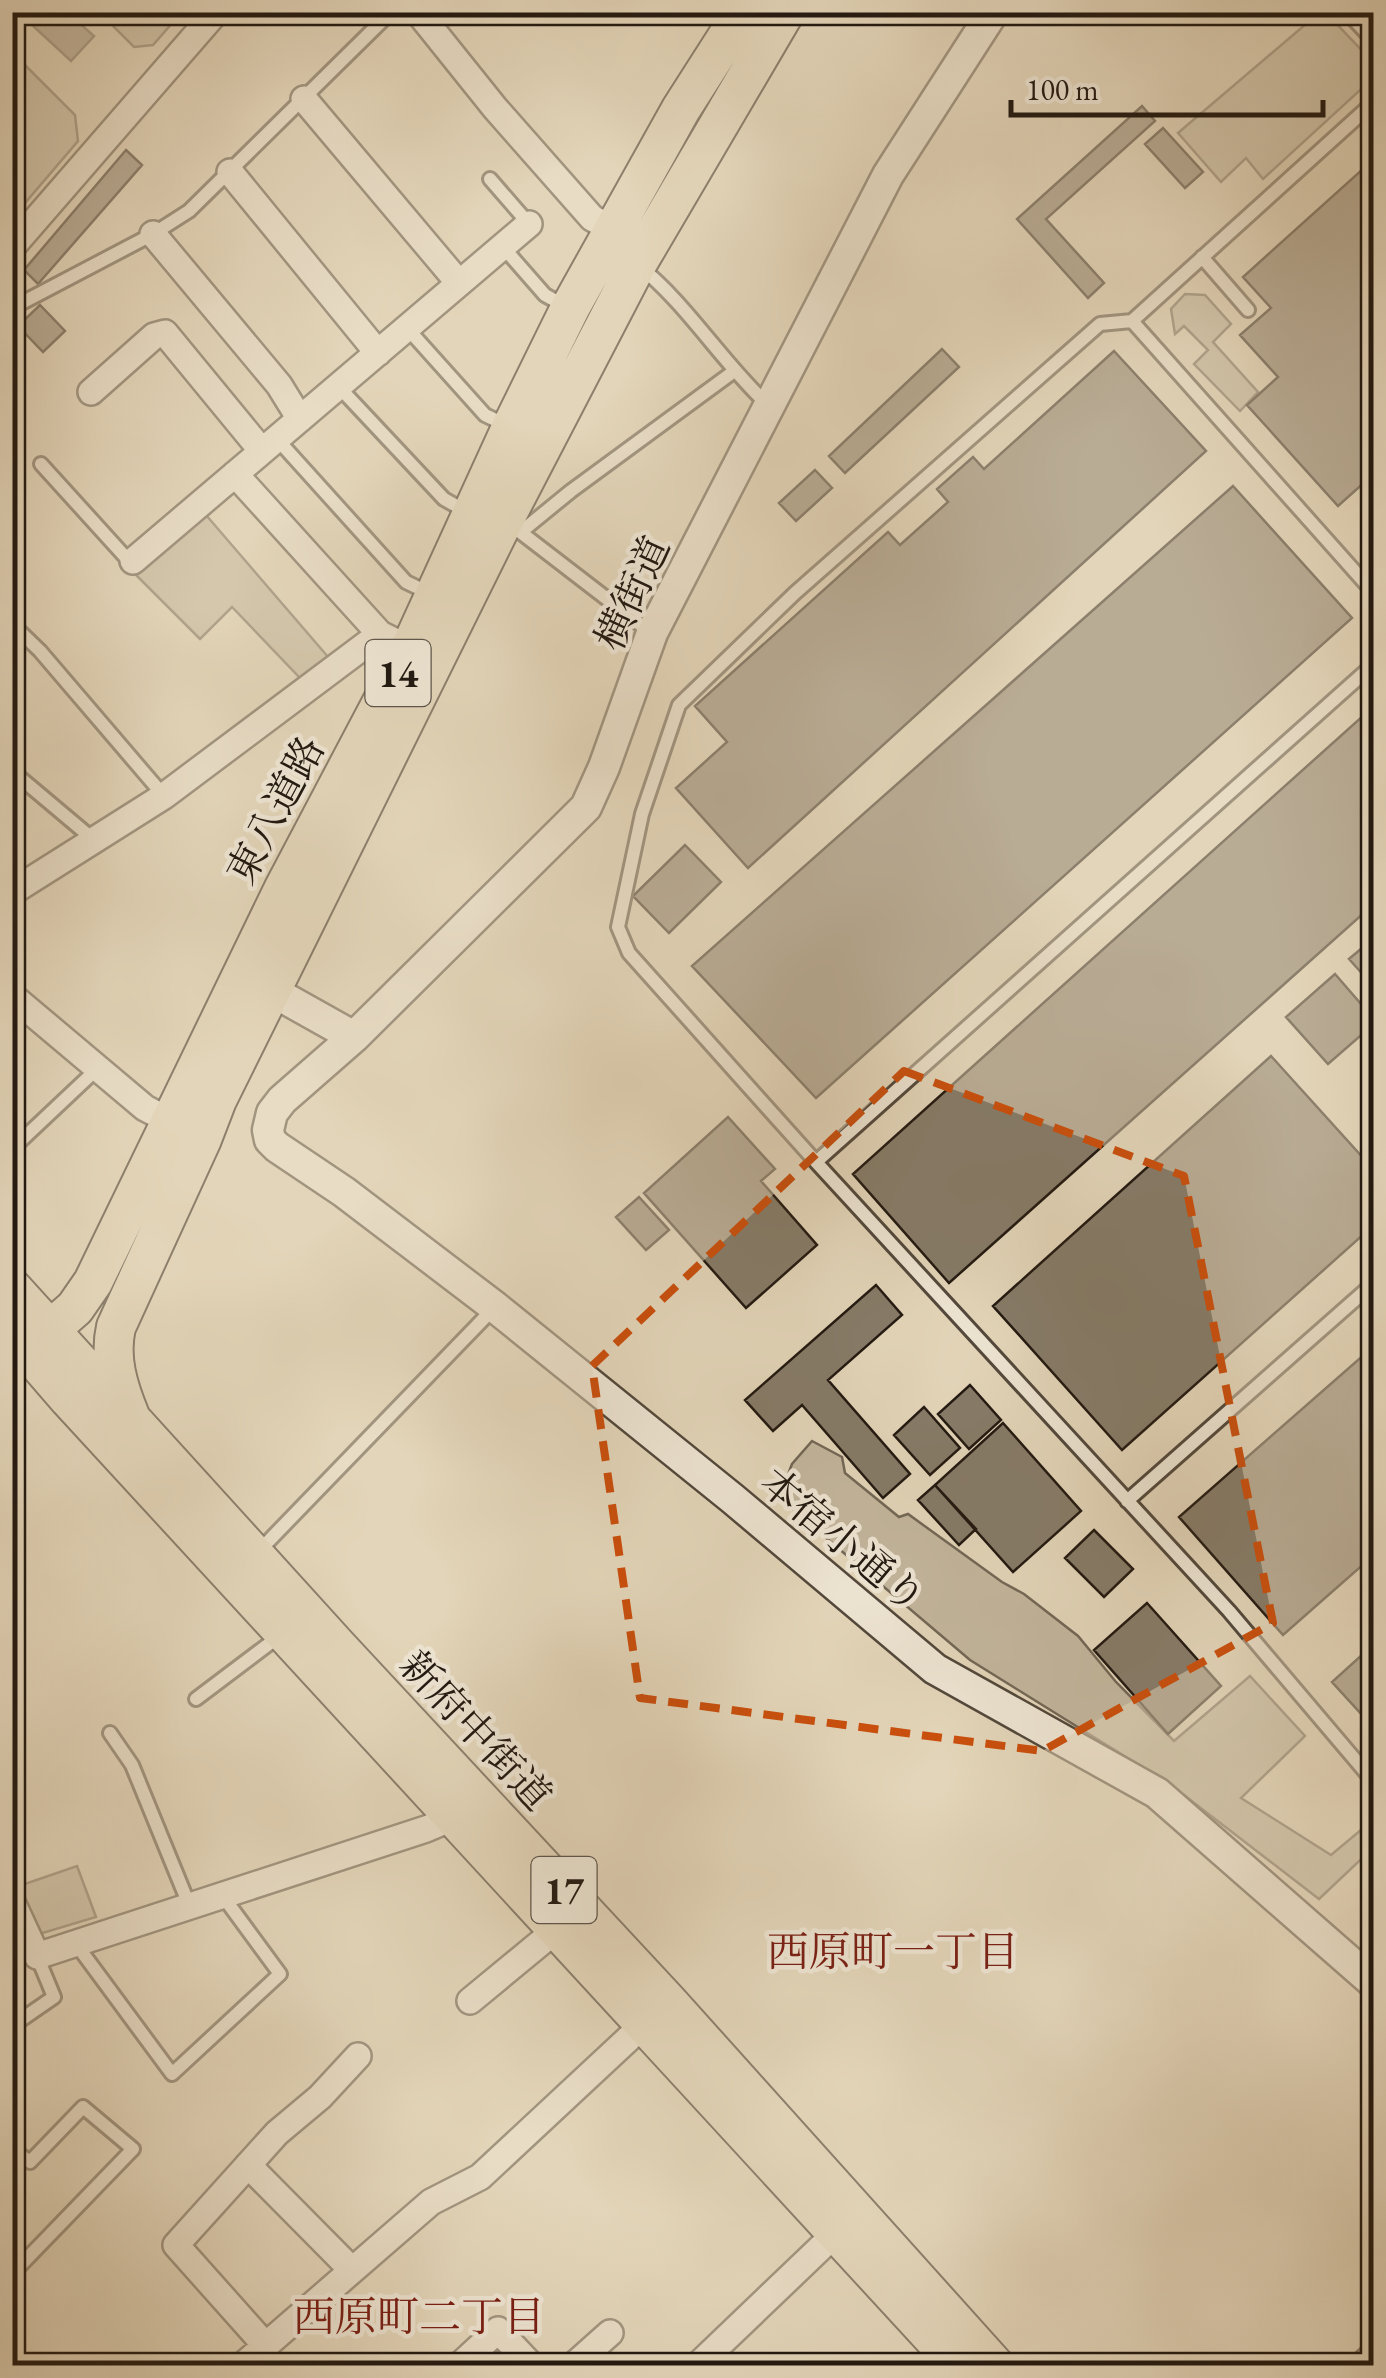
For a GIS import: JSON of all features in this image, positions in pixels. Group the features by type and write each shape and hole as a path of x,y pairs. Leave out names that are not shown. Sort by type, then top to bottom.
{"main road":[{"name":"東八道路","path":"33,1343 80,1302 93,1282 284,888 395,642 498,523 508,440 612,229 639,181 766,20"},
{"name":"東八道路","path":"130,1416 116,1376 116,1327 217,1100 498,523 766,20"},
{"path":"508,440 550,377 592,296 601,291 610,295 612,312"},
{"name":"東八道路","path":"33,1343 96,1318 115,1292 190,1134 217,1100"},
{"name":"新府中街道","path":"12,1288 33,1343 285,1632 457,1816 556,1930 586,1962 737,2078 995,2366"},
{"name":"新府中街道","path":"33,1343 130,1416 533,1858 793,2186 959,2366"},
{"path":"533,1858 578,1925 613,1968 604,1972 586,1962"},
{"path":"737,2078 718,2065 710,2070 712,2080 756,2127 793,2186"}],"street":[{"path":"12,247 216,12"},
{"path":"418,12 592,218 612,229"},
{"name":"横街道","path":"270,1140 272,1114 586,807 652,633 888,175 992,12"},
{"path":"304,99 459,284"},
{"path":"230,172 378,352"},
{"path":"133,561 529,224"},
{"path":"153,234 279,385 300,418"},
{"path":"91,392 154,336 164,333 270,445"},
{"path":"12,892 395,642 235,474"},
{"path":"272,991 354,1037"},
{"path":"14,1000 145,1108 170,1121"},
{"name":"本宿小通り","path":"270,1140 495,1307 935,1669 1157,1793 1374,1983"},
{"path":"15,1911 37,1956 426,1830 457,1816"},
{"path":"470,2000 556,1930"},
{"path":"242,2366 431,2202 480,2177 655,2014"},
{"path":"266,2346 176,2245 248,2165 358,2056"},
{"path":"248,2165 350,2269"},
{"path":"697,2366 837,2232"},
{"path":"459,2366 498,2330 532,2366"},
{"path":"573,2366 610,2333"}],"lane":[{"path":"12,308 189,212 391,12"},
{"path":"1348,12 1374,41"},
{"path":"1374,102 1132,321 1100,324 795,594 679,705 642,814 618,927 629,953 1229,1611 1374,1782"},
{"path":"490,179 529,224"},
{"path":"503,246 545,296 570,308"},
{"path":"1202,257 1248,310"},
{"path":"636,264 660,283 732,372 769,406"},
{"path":"1132,321 1374,594"},
{"path":"407,328 508,440"},
{"path":"498,523 571,491 732,372"},
{"path":"338,386 444,500 498,523 652,633"},
{"path":"270,445 406,582 435,596"},
{"path":"42,464 133,561"},
{"path":"13,627 40,652 164,796"},
{"path":"816,1162 1374,664"},
{"path":"12,770 95,841"},
{"path":"12,1149 98,1068"},
{"path":"1126,1502 1374,1283"},
{"path":"256,1554 495,1307"},
{"path":"196,1698 285,1632"},
{"path":"110,1733 132,1765 190,1906"},
{"path":"76,1944 172,2074 280,1974 222,1895"},
{"path":"12,2026 54,1997 37,1956"},
{"path":"12,2149 30,2162 83,2107 133,2149 12,2274"}],"highlighted area":[{"path":"904,1071 1184,1176 1273,1623 1042,1751 640,1698 592,1366"}],"shaded area":[{"path":"1320,12 1326,13 1371,60 1369,82 1263,179 1246,158 1221,182 1178,133"},
{"path":"19,13 68,13 94,36 71,61"},
{"path":"100,13 181,13 153,45 134,47"},
{"path":"13,53 75,115 78,141 13,217"},
{"path":"1185,294 1205,295 1231,324 1213,342 1258,392 1240,411 1194,364 1208,350 1184,326 1175,334 1171,309"},
{"path":"206,515 329,658 301,679 232,607 200,639 136,575"},
{"path":"812,1441 842,1457 845,1473 899,1517 908,1514 1078,1636 1174,1741 1250,1676 1305,1736 1241,1798 1331,1855 1373,1820 1373,1848 1319,1899 1171,1785 970,1660 779,1498 792,1464"},
{"path":"77,1866 96,1917 36,1935 16,1887"}],"building":[{"path":"1142,106 1155,121 1046,219 1104,283 1088,298 1017,219"},
{"path":"1163,128 1203,172 1185,188 1145,144"},
{"path":"126,150 142,165 38,284 24,270"},
{"path":"1374,159 1374,487 1367,480 1338,506 1247,405 1278,377 1240,335 1271,308 1243,277"},
{"path":"40,305 65,331 43,352 18,326"},
{"path":"942,349 959,367 845,473 829,456"},
{"path":"1114,351 1206,451 748,868 676,788 727,742 695,706 888,532 900,545 948,502 937,489 973,457 984,469"},
{"path":"815,470 832,488 796,521 779,503"},
{"path":"1233,486 1352,618 816,1098 692,966"},
{"path":"1374,706 1374,904 949,1283 853,1174"},
{"path":"685,845 721,882 669,933 633,896"},
{"path":"1374,938 1374,987 1349,959"},
{"path":"1335,974 1374,1019 1374,1024 1328,1064 1286,1017"},
{"path":"1271,1056 1374,1170 1374,1225 1122,1450 993,1306"},
{"path":"728,1117 775,1169 761,1181 817,1245 746,1308 644,1193"},
{"path":"639,1197 669,1230 646,1250 616,1217"},
{"path":"876,1285 902,1315 828,1380 910,1474 883,1498 802,1405 773,1431 745,1400"},
{"path":"1374,1346 1374,1555 1283,1635 1179,1517"},
{"path":"970,1385 1001,1420 969,1449 938,1414"},
{"path":"924,1407 960,1448 930,1475 894,1435"},
{"path":"1003,1423 1081,1511 1013,1572 935,1485"},
{"path":"935,1485 976,1529 959,1545 918,1500"},
{"path":"1094,1530 1133,1569 1104,1597 1065,1558"},
{"path":"1147,1603 1221,1686 1168,1734 1094,1650"},
{"path":"1374,1644 1374,1728 1332,1682"},
{"path":"1374,2335 1374,2366 1342,2366"}],"district":[{"name":"西原町一丁目","path":"893,1951"},
{"name":"西原町二丁目","path":"419,2316"}]}
